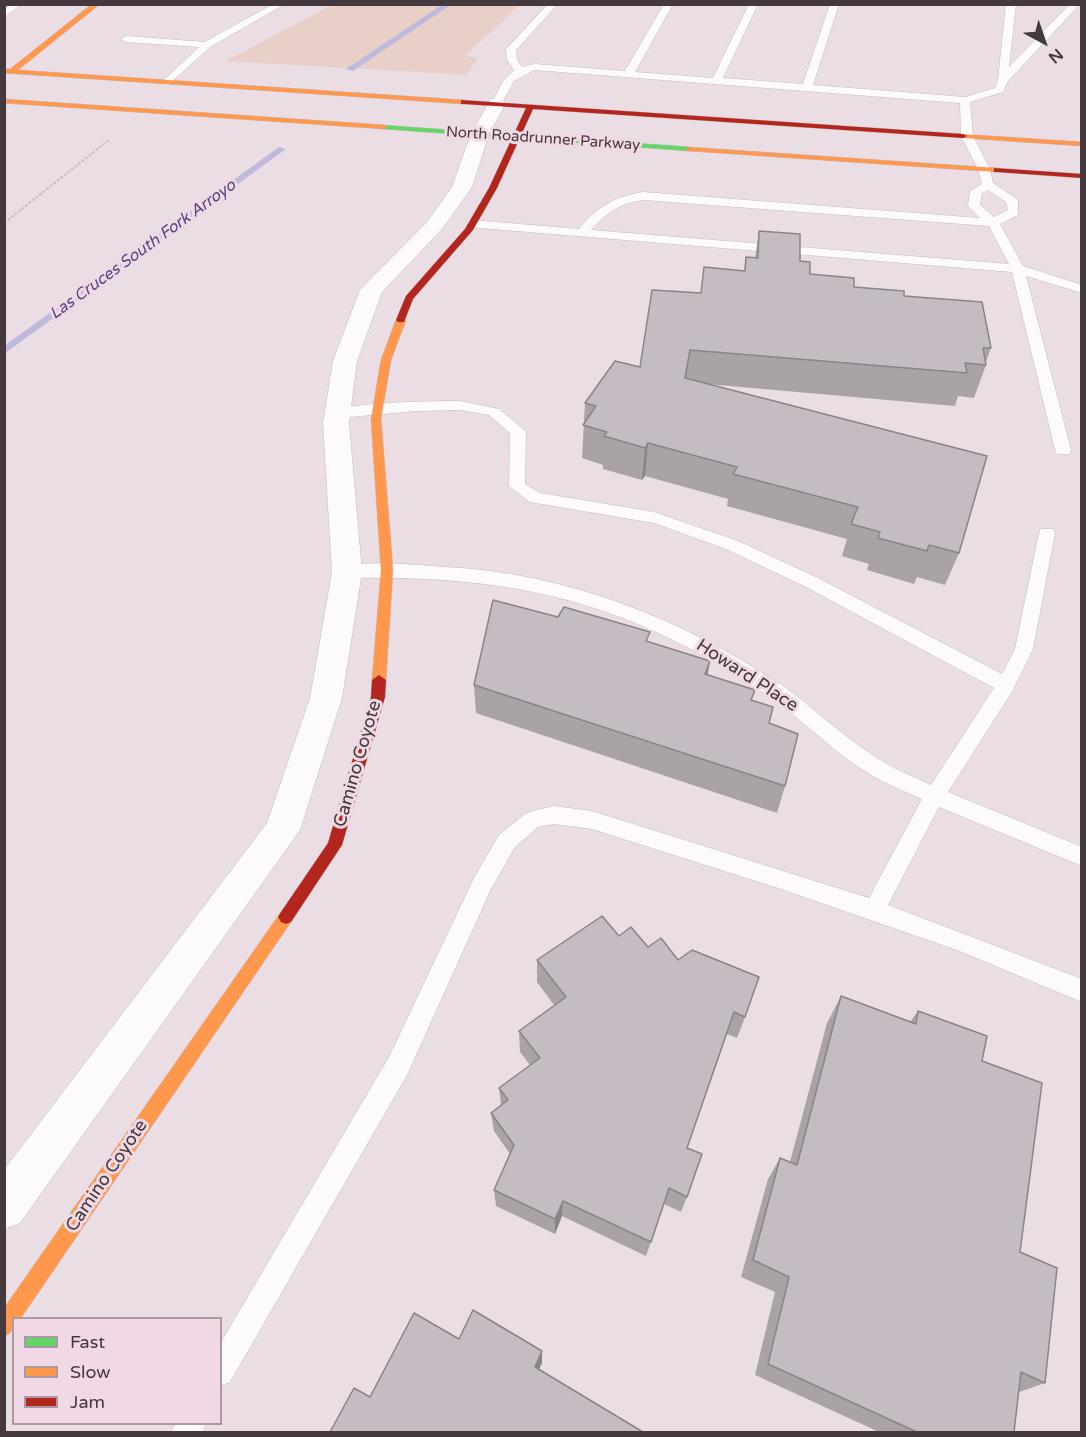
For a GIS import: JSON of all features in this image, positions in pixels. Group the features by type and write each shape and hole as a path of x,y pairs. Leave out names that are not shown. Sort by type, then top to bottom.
{"main road":[{"path":"8,71 97,4"},
{"name":"North Roadrunner Parkway","path":"8,71 1082,144"},
{"name":"North Roadrunner Parkway","path":"4,101 1082,176"},
{"name":"Camino Coyote","path":"4,1326 334,845 378,696 387,570 378,410 386,360 409,298 472,224 518,137 531,105"}],"street":[{"path":"4,1207 282,830 326,698 347,572 338,413 345,361 371,290 435,225 462,187 480,135 497,103"}],"lane":[{"path":"4,14 18,4"},
{"path":"168,82 207,45 280,4"},
{"path":"519,70 513,60 511,49 554,4"},
{"path":"628,74 669,4"},
{"path":"717,81 754,4"},
{"path":"807,88 835,4"},
{"path":"497,103 509,78 519,70 534,67 965,100 999,90 1003,80 1011,4"},
{"path":"1003,80 1076,4"},
{"path":"126,39 207,45"},
{"path":"580,234 604,207 643,196 993,223 1010,216 1014,206 1012,200 988,185 984,169 967,136 965,100"},
{"path":"988,185 976,191 974,206 993,223 1018,269 1063,450"},
{"path":"472,224 1018,269 1082,289"},
{"path":"338,413 447,406 491,411 504,417 518,432 517,486 525,493 536,498 626,511 691,529 766,560 1006,685"},
{"path":"874,909 935,795 1006,685 1024,649 1047,533"},
{"name":"Howard Place","path":"347,572 387,570 485,574 547,585 629,612 693,640 772,688 871,765 1082,858"},
{"path":"222,1369 398,1066 507,841 532,820 554,815 592,820 874,909 1019,963 1082,991"}],"path":[{"path":"4,223 147,110"}],"shaded area":[{"path":"334,4 520,5 465,56 478,58 467,75 225,61"}],"building":[{"path":"759,231 800,234 800,261 810,262 810,274 854,278 854,287 904,291 904,296 982,302 991,348 983,348 986,365 965,363 967,373 690,350 685,378 987,456 959,553 929,545 927,551 878,538 880,532 851,524 858,507 733,474 737,467 648,443 645,448 604,436 607,432 583,425 596,406 585,403 615,361 640,367 652,290 701,293 704,267 745,271 746,257 758,258"},
{"path":"493,600 558,617 564,607 650,632 646,641 710,661 705,674 755,690 751,700 773,707 769,723 798,734 785,786 474,685"},
{"path":"602,916 619,936 631,927 648,947 661,938 678,960 692,950 759,977 745,1017 734,1012 687,1148 702,1154 687,1197 669,1188 651,1242 563,1201 555,1219 494,1190 514,1145 491,1113 508,1100 499,1088 540,1058 519,1031 566,997 537,960"},
{"path":"841,996 916,1024 918,1011 987,1036 982,1061 1042,1083 1020,1252 1057,1268 1045,1383 1021,1372 1014,1432 917,1432 768,1364 789,1277 753,1260 780,1158 797,1165"},
{"path":"473,1310 542,1351 535,1367 643,1432 330,1432 354,1388 370,1397 414,1313 459,1339"}],"waterway":[{"name":"Las Cruces South Fork Arroyo","path":"350,69 449,4"},
{"name":"Las Cruces South Fork Arroyo","path":"4,351 282,149"}],"traffic: fast":[{"path":"384,127 690,149"}],"traffic: slow":[{"path":"11,72 97,4"},
{"path":"4,71 464,102"},
{"path":"4,101 384,127"},
{"path":"963,136 1082,144"},
{"path":"690,149 997,170"},
{"path":"379,680 387,570 376,419 386,360 401,320"},
{"path":"4,1326 286,917"}],"traffic: jam":[{"path":"464,102 963,136"},
{"path":"401,320 409,298 469,230 493,188 531,106"},
{"path":"997,170 1082,176"},
{"path":"286,917 335,845 378,697 379,680"}]}
